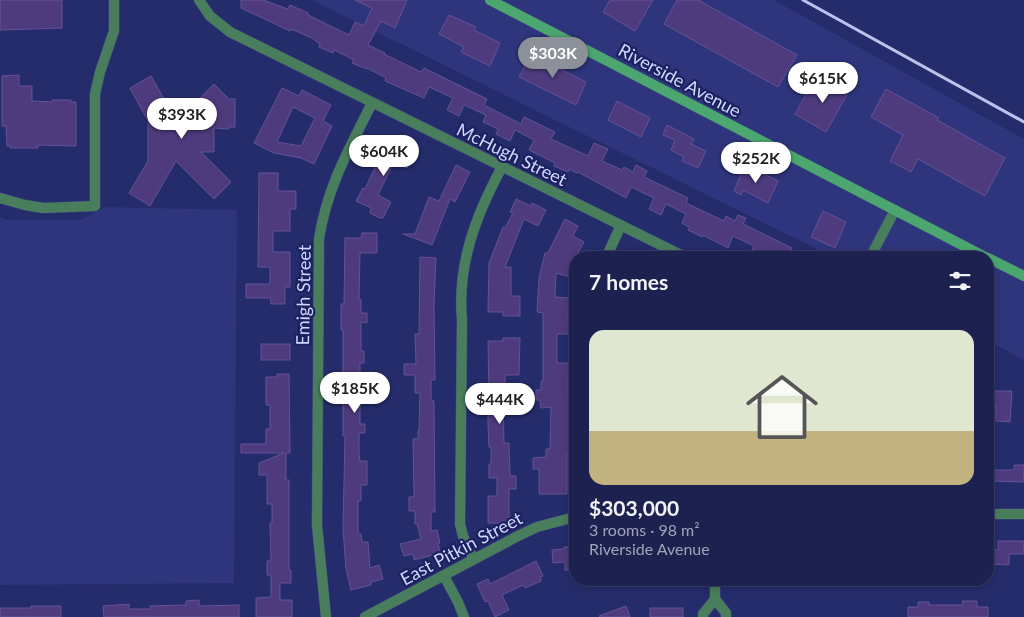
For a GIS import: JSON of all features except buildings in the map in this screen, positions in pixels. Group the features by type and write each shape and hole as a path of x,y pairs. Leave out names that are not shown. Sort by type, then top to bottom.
{"main road":[{"name":"Riverside Avenue","path":"490,0 973,251"},
{"name":"Riverside Avenue","path":"994,261 1024,276"}],"street":[{"path":"0,198 43,208 95,206 95,94 100,72 114,31 114,0"},
{"name":"McHugh Street","path":"198,0 210,16 230,32 673,251"},
{"name":"Emigh Street","path":"326,617 317,525 320,239 327,200 337,172 372,103"},
{"path":"473,558 460,524 461,288 470,239 486,198 502,167"},
{"path":"874,251 894,210"},
{"path":"609,251 621,225"},
{"path":"994,514 1024,514"},
{"name":"East Pitkin Street","path":"365,617 444,576 473,558 537,527 569,519"},
{"path":"444,576 464,617"},
{"path":"715,586 715,599 726,613 726,617"},
{"path":"703,617 703,614 715,599"}],"shaded area":[{"path":"312,0 774,0 1024,139 1024,360 994,344 994,251 821,251"},
{"path":"105,207 237,210 234,583 0,585 0,217 8,220 81,220"}],"railway":[{"path":"803,0 1024,122"}]}
